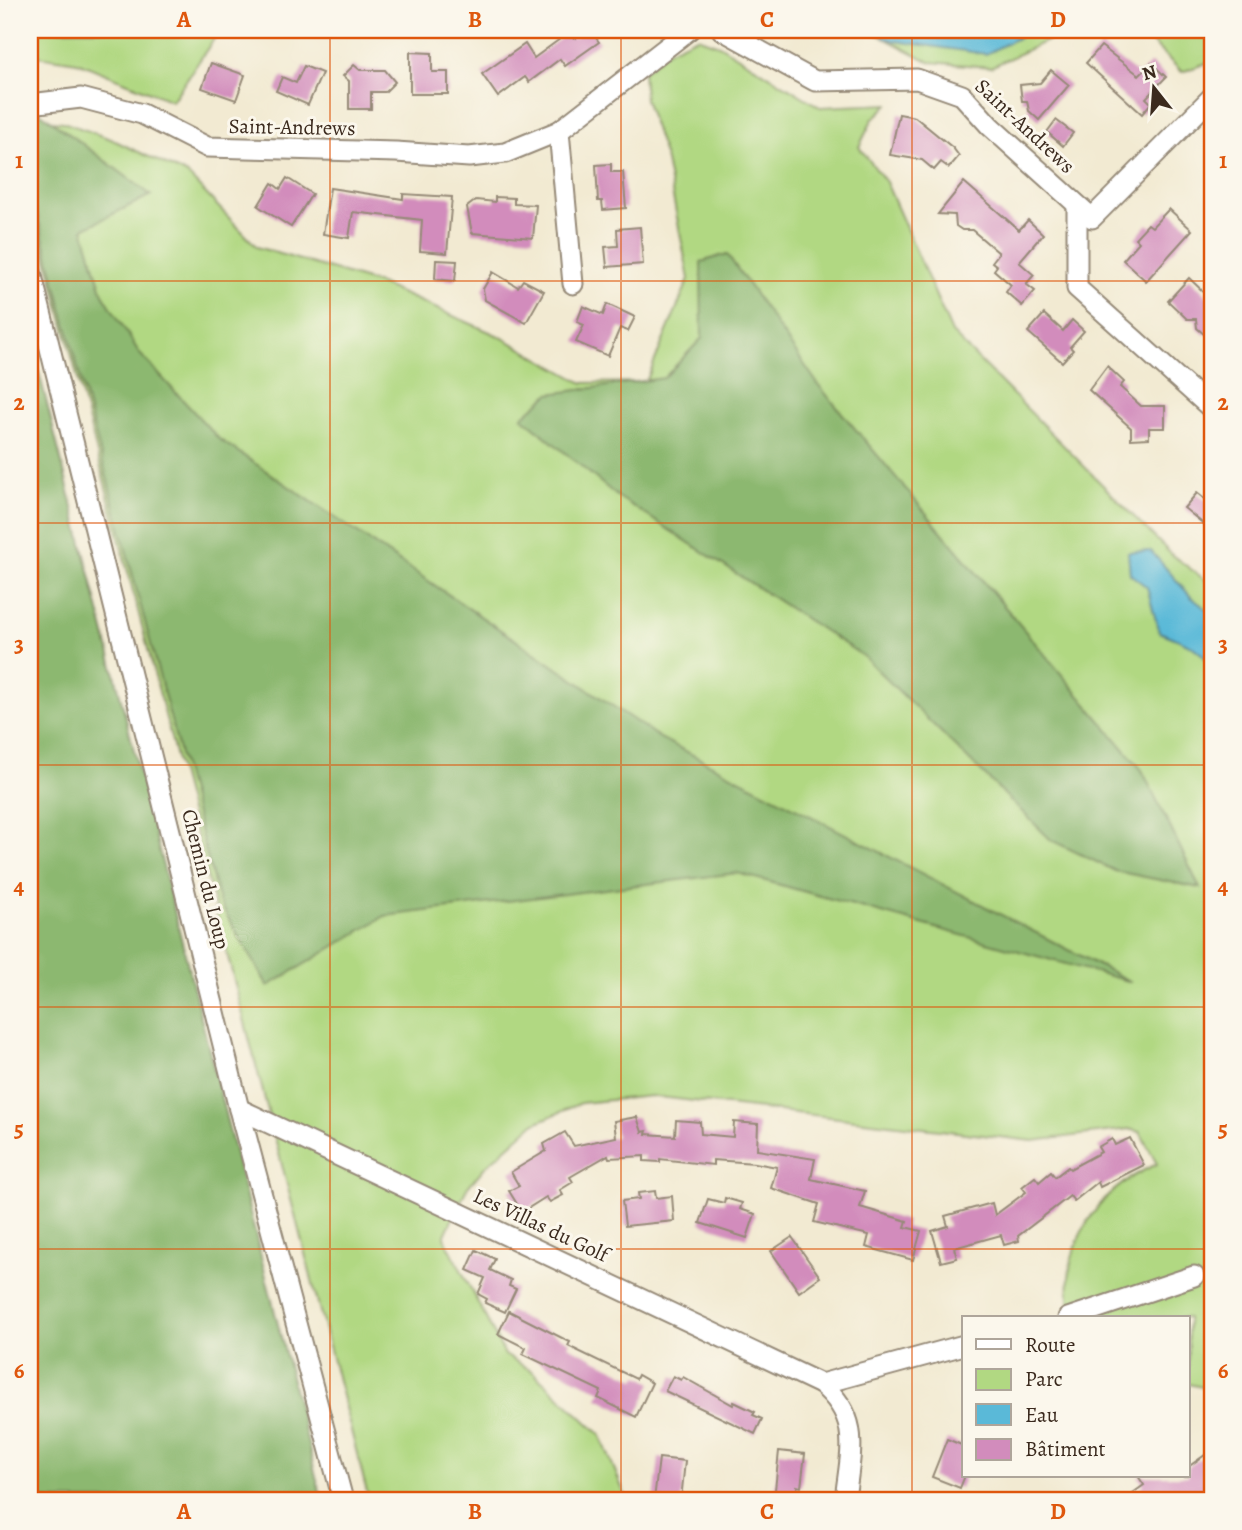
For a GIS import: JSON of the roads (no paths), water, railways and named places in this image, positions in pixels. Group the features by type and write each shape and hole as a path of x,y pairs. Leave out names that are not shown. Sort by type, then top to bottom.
{"street":[{"name":"Saint-Andrews","path":"30,104 81,98 142,114 207,147 396,152 469,158 505,153 559,131 689,30"},
{"name":"Saint-Andrews","path":"722,30 815,81 917,79 962,95 990,126 1084,212"},
{"path":"1212,97 1084,212 1077,288 1212,409"},
{"path":"559,131 573,284"},
{"name":"Chemin du Loup","path":"30,268 239,1109 343,1500"},
{"name":"Les Villas du Golf","path":"239,1109 821,1384 840,1403 852,1429 845,1500"},
{"path":"1074,1316 1194,1276"},
{"path":"821,1384 962,1346"}],"water":[{"path":"885,30 1033,30 986,54 895,41 883,37"},
{"path":"1151,551 1192,598 1212,613 1212,668 1196,649 1159,632 1147,587 1130,574 1128,552"}]}
